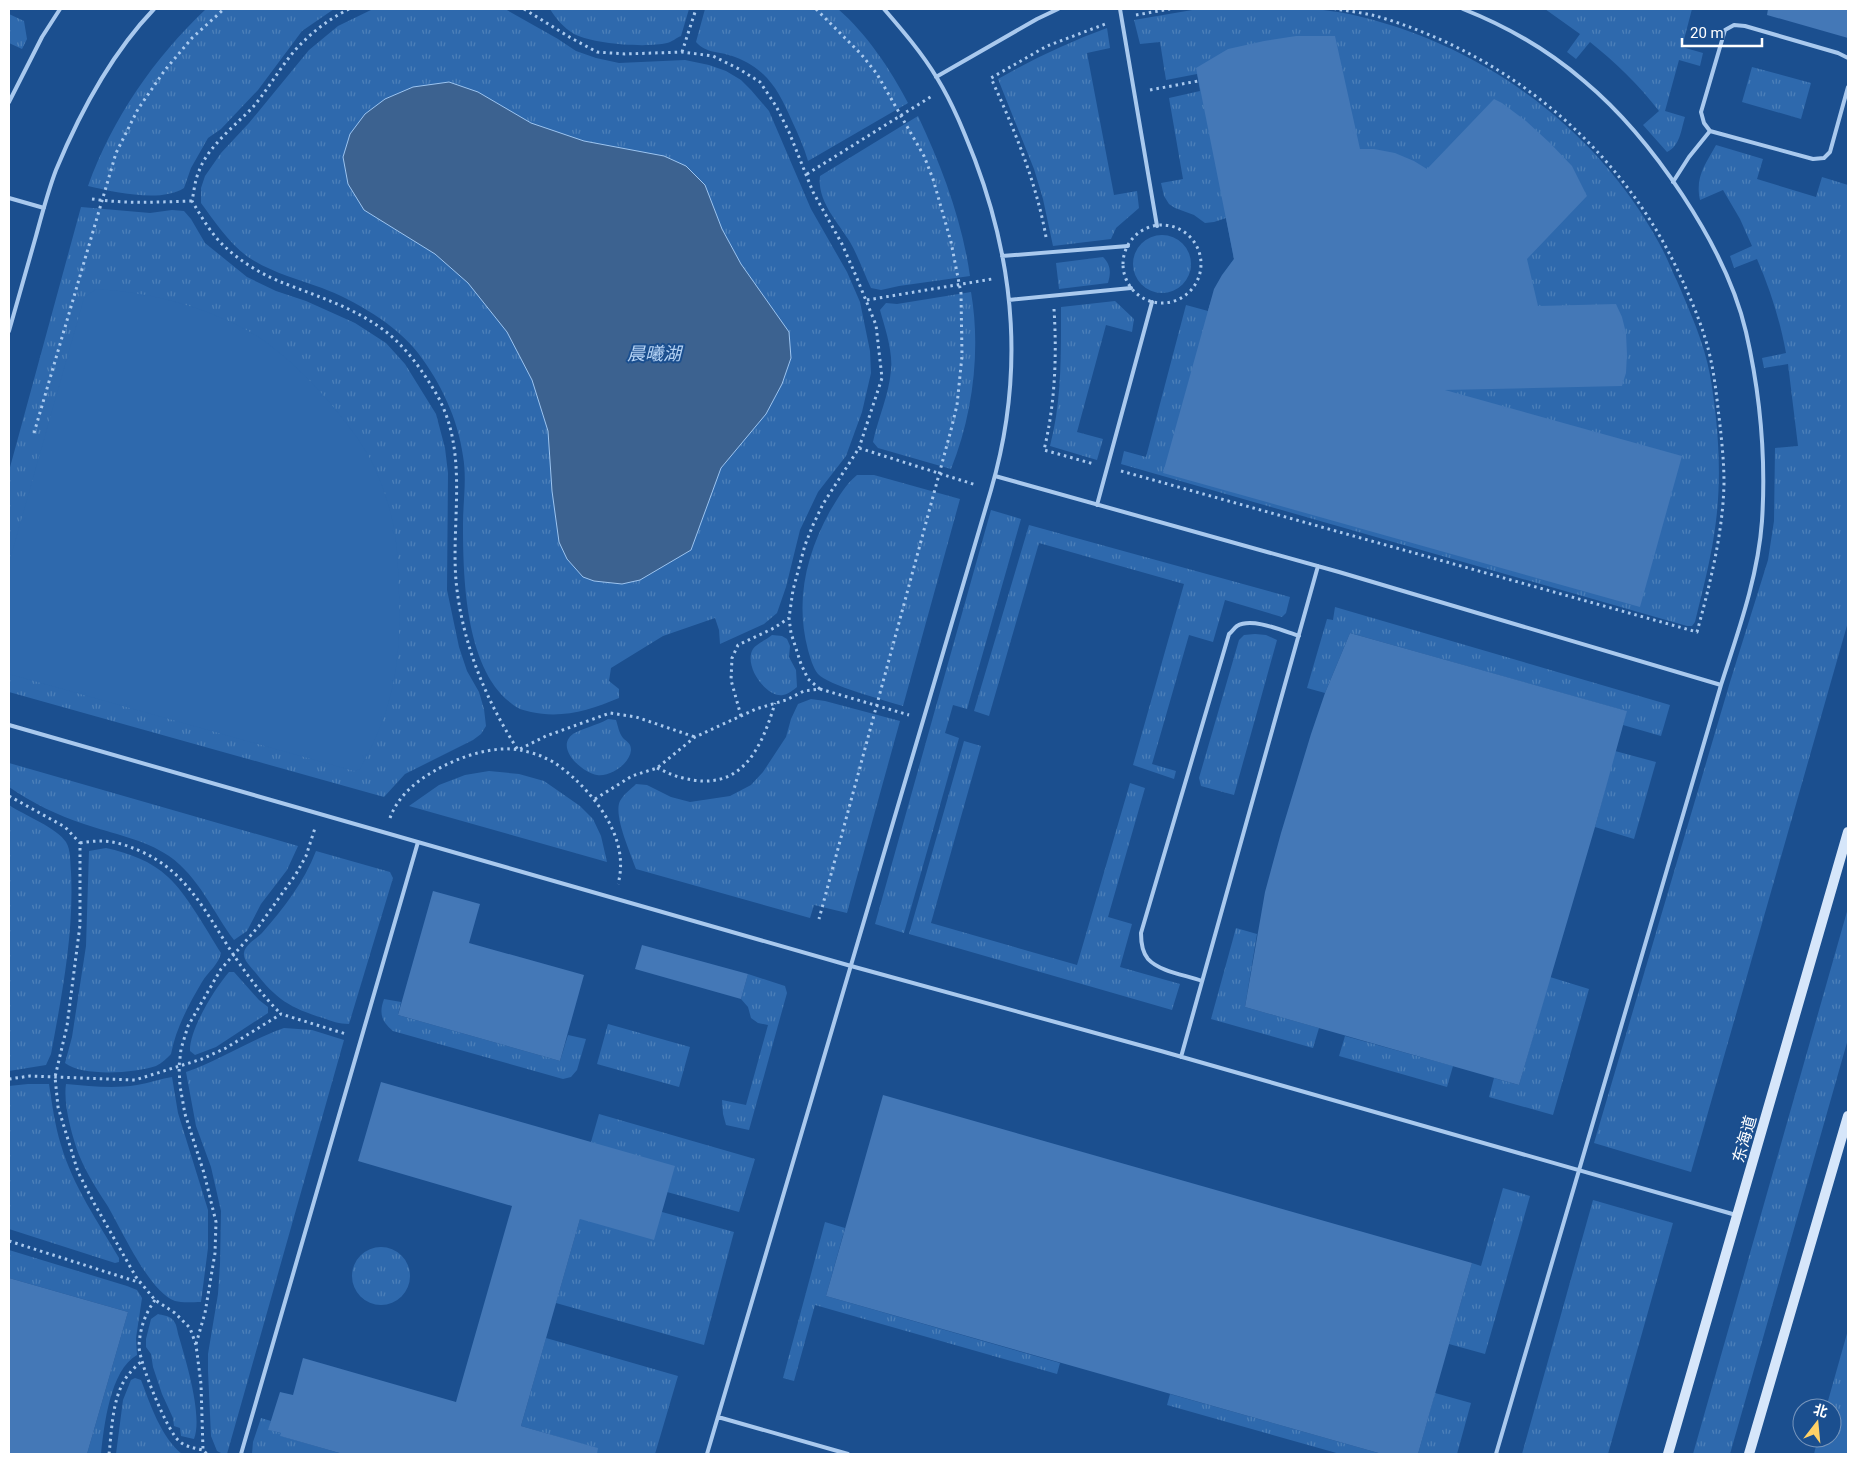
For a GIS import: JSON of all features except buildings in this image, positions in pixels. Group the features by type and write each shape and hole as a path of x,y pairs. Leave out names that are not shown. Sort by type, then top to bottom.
{"main road":[{"name":"东海道","path":"1668,1454 1848,832"},
{"path":"1750,1454 1848,1116"}],"lane":[{"path":"9,102 42,36 60,9"},
{"path":"9,331 56,172 86,105 128,40 154,9"},
{"path":"708,1454 995,476 1003,443 1012,380 1012,341 1006,277 986,191 954,109 936,76 912,42 884,9"},
{"path":"936,76 1058,9"},
{"path":"1120,9 1157,226"},
{"path":"1463,9 1519,36 1584,80 1635,133 1674,182 1709,240 1736,301 1746,331 1761,429 1763,501 1757,555 1745,610 1721,685 1496,1454"},
{"path":"1848,58 1838,52 1745,26 1734,25 1725,30 1701,112 1704,123 1710,131 1813,159 1824,158 1830,152 1848,87"},
{"path":"1674,182 1689,157 1710,131"},
{"path":"9,198 44,208"},
{"path":"1002,256 1128,246"},
{"path":"1009,300 1131,288"},
{"path":"1097,505 1152,302"},
{"path":"995,476 1318,566 1721,685"},
{"path":"1181,1057 1318,566"},
{"path":"1202,981 1162,968 1147,958 1141,943 1141,933 1229,634 1237,626 1247,622 1299,636"},
{"path":"9,725 851,966 1181,1057 1737,1216"},
{"path":"241,1454 418,842"},
{"path":"718,1417 848,1454"}],"path":[{"path":"34,433 116,153 138,109 165,70 192,38 224,9"},
{"path":"349,9 332,17 313,33 296,50 261,98 242,119 224,133 199,170 192,201 206,224 222,244 260,272 285,284 330,301 376,324 410,356 438,397 447,419 456,459 456,583 466,641 477,671 502,725 518,750"},
{"path":"524,9 597,52 625,54 682,52 712,56 739,68 760,82 776,106 807,174 813,192 842,244 866,300 876,326 882,378 858,448 812,525 798,568 789,618 792,633 801,664 808,679 820,689 924,719"},
{"path":"682,52 696,9"},
{"path":"816,9 861,54 877,74 924,156 933,179 951,242 959,284 962,324 962,356 957,405 819,919"},
{"path":"1049,253 1043,217 1030,175 1017,137 991,78 1047,46 1122,18 1170,9"},
{"path":"1053,296 1056,344 1054,384 1044,450 1697,632 1717,547 1721,519 1724,484 1720,422 1709,351 1697,314 1673,260 1652,222 1622,181 1592,146 1544,101 1518,82 1484,61 1416,30 1374,16 1335,9"},
{"path":"1134,94 1198,81"},
{"path":"807,174 943,89"},
{"path":"92,199 144,203 192,201"},
{"path":"1157,226 1173,227 1183,232 1192,239 1201,258 1198,280 1192,289 1175,302 1164,304 1140,297 1131,288 1125,277 1123,265 1128,246 1139,233 1150,227 1157,226"},
{"path":"866,300 1006,277"},
{"path":"858,448 991,490"},
{"path":"741,716 730,680 732,658 738,645 774,628 789,618"},
{"path":"595,800 632,776 657,768 694,737 756,709 786,700 804,691 820,689"},
{"path":"657,768 682,778 699,781 715,780 734,774 748,762 759,745 768,727 775,703"},
{"path":"518,750 546,736 610,713 636,717 694,737"},
{"path":"385,833 393,808 406,792 423,777 469,754 496,750 518,750 547,758 568,773 595,800 604,812 615,834 619,854 620,879 614,898"},
{"path":"9,796 65,827 80,843 80,925 67,1026 55,1077 58,1107 78,1172 136,1277 154,1300 175,1313 190,1328 196,1345 201,1384 203,1450"},
{"path":"196,1345 205,1313 215,1253 216,1222 204,1173 185,1114 180,1086 179,1067 181,1049 188,1026 221,969 259,926 296,874 306,856 319,814"},
{"path":"80,843 102,840 123,844 151,856 170,868 192,891 259,992 281,1014 361,1038"},
{"path":"9,1079 30,1076 135,1080 202,1060 226,1048 281,1014"},
{"path":"9,1241 142,1284"},
{"path":"154,1300 145,1314 141,1329 139,1348 142,1360 167,1425 177,1440 188,1447 203,1450 207,1454"},
{"path":"109,1454 114,1414 120,1392 127,1376 142,1360"}],"green space":[{"path":"206,9 334,9 302,31 258,90 221,129 208,138 191,168 184,188 163,195 150,196 88,186 109,137 136,91 169,48"},
{"path":"373,9 505,9 576,51 596,58 619,63 685,60 726,71 741,80 769,111 811,209 847,272 860,302 870,351 871,373 862,412 846,456 818,492 800,530 786,587 777,613 764,624 720,644 719,630 715,618 663,636 611,668 609,681 619,689 619,698 597,706 565,714 542,714 522,710 502,695 488,675 478,652 471,626 467,599 463,547 465,473 461,442 453,415 441,389 418,353 387,323 361,306 322,288 274,271 248,257 228,239 201,203 201,188 205,176 221,153 249,123 309,50 338,26"},
{"path":"550,9 689,9 681,36 671,42 646,45 607,43 574,34 558,20"},
{"path":"705,9 838,9 858,29 877,53 908,103 808,161 782,100 771,82 756,68 746,62 730,55 704,49 696,42"},
{"path":"1198,9 1312,9 1349,14 1397,27 1443,45 1487,68 1529,95 1567,127 1602,162 1633,201 1662,248 1696,327 1710,375 1718,447 1718,503 1710,559 1695,622 1692,626 1121,464 1124,451 1146,457 1186,305 1208,311 1218,284 1234,259 1226,218 1205,223 1194,215 1175,208 1169,204 1164,196 1161,183 1183,179 1169,98 1200,91 1197,74 1166,80 1160,42 1140,44 1134,20"},
{"path":"1545,9 1692,9 1682,47 1703,53 1700,66 1679,60 1665,111 1685,117 1675,146 1667,152 1643,125 1659,111 1635,83 1590,42 1576,59 1567,52 1580,34"},
{"path":"9,14 24,21 27,39 22,49 9,43"},
{"path":"1107,28 1110,48 1087,53 1114,195 1137,191 1139,208 1116,228 1111,239 1053,246 1043,199 1034,169 998,79 1051,51"},
{"path":"1752,67 1811,83 1801,119 1742,102"},
{"path":"918,116 950,194 962,235 970,276 881,290 871,288 853,247 825,202 820,185 820,176"},
{"path":"1716,145 1763,159 1757,179 1816,197 1822,177 1848,185 1848,622 1691,1172 1594,1143 1730,682 1768,560 1774,521 1775,448 1798,446 1788,364 1764,368 1762,358 1786,353 1778,317 1762,270 1757,259 1734,268 1730,256 1752,246 1740,219 1723,190 1700,200 1699,185 1702,171"},
{"path":"81,207 150,213 172,210 184,211 205,243 247,277 276,291 306,301 355,323 386,343 405,364 436,414 445,448 448,473 447,590 459,647 467,671 479,692 486,726 481,734 473,740 405,774 384,797 9,692 9,471"},
{"path":"1156,235 1168,235 1178,239 1187,248 1191,270 1183,285 1168,293 1156,293 1146,289 1137,280 1133,270 1133,258 1137,248 1146,239"},
{"path":"1103,257 1110,269 1108,283 1059,289 1056,263"},
{"path":"96,289 170,300 224,319 259,337 295,366 329,401 368,455 382,486 394,528 399,594 399,642 397,664 388,705 372,747 360,769 354,771 9,674 9,563 84,298"},
{"path":"971,292 975,336 973,382 965,427 951,469 878,448 873,442 888,388 891,363 888,340 880,310 886,303 897,304"},
{"path":"1115,301 1134,319 1132,332 1106,325 1077,432 1103,439 1097,460 1050,446 1059,394 1061,307"},
{"path":"857,475 874,475 960,499 903,706 845,688 818,674 813,666 804,632 803,596 809,561 830,511 845,488"},
{"path":"991,510 1021,519 967,709 953,705 945,733 959,738 904,933 875,924"},
{"path":"1029,525 1290,597 1286,613 1282,617 1225,600 1213,642 1189,635 1152,764 1176,771 1174,779 1133,765 1184,584 1039,543 989,716 974,711"},
{"path":"1335,607 1670,705 1661,736 1623,725 1626,711 1350,633 1325,693 1307,688 1327,619 1333,620"},
{"path":"772,635 782,636 787,639 790,646 789,657 796,670 797,687 783,695 776,695 763,686 751,663 751,656 756,645"},
{"path":"1244,635 1266,635 1277,640 1234,795 1201,786 1199,778 1239,640"},
{"path":"811,699 900,721 847,913 814,905 810,918 636,869 619,815 618,807 623,796 636,784 647,785 671,797 690,802 730,796 751,785 763,772 786,737 798,704"},
{"path":"608,719 616,720 620,734 630,744 631,750 627,760 618,769 608,774 597,775 585,770 573,759 567,746 568,740 576,732"},
{"path":"964,741 981,746 931,923 1077,965 1130,783 1145,788 1108,917 1132,924 1120,967 1180,984 1172,1010 909,934"},
{"path":"1615,751 1656,762 1634,839 1595,827"},
{"path":"9,763 298,846 287,870 261,904 247,931 234,940 205,895 180,864 149,845 64,817 27,798 9,787"},
{"path":"489,771 519,774 544,781 580,806 593,819 601,836 607,862 409,806 439,785 465,775"},
{"path":"9,805 48,827 66,842 69,849 71,872 71,918 66,964 51,1054 46,1065 9,1071"},
{"path":"106,848 139,858 154,866 168,877 189,902 221,953 218,961 202,982 188,1008 176,1035 171,1054 156,1066 123,1072 96,1072 73,1067 65,1063 72,1037 86,946 89,851"},
{"path":"316,851 390,872 393,878 349,1024 311,1014 284,1001 270,989 244,956 247,947 262,933 293,894 306,873"},
{"path":"1848,908 1848,1039 1730,1454 1693,1454"},
{"path":"1236,928 1257,934 1245,1007 1319,1028 1313,1048 1211,1019"},
{"path":"229,972 234,972 259,1000 268,1007 268,1013 216,1047 195,1055 190,1051 198,1021 210,998"},
{"path":"748,974 785,986 787,993 749,1130 726,1125 722,1100 746,1105 768,1025 758,1023 751,1018 748,1007 741,999"},
{"path":"1550,977 1589,989 1553,1115 1489,1097 1494,1078 1519,1085"},
{"path":"384,999 401,1002 398,1015 560,1061 568,1035 586,1039 577,1070 571,1077 563,1079 393,1031 386,1024 381,1013"},
{"path":"608,1024 690,1047 679,1087 597,1064"},
{"path":"284,1028 312,1030 344,1040 227,1454 223,1454 217,1451 211,1436 208,1371 208,1354 218,1294 221,1211 211,1167 196,1126 186,1072"},
{"path":"1345,1036 1453,1066 1447,1087 1339,1056"},
{"path":"172,1077 178,1113 208,1210 208,1248 201,1302 175,1301 165,1295 146,1273 85,1168 74,1139 67,1110 66,1084 119,1087"},
{"path":"49,1084 57,1130 66,1160 79,1189 119,1258 119,1262 115,1263 9,1229 9,1086"},
{"path":"599,1114 755,1159 739,1212 667,1192 591,1142"},
{"path":"1503,1188 1530,1196 1485,1354 1449,1344 1472,1263 1481,1266"},
{"path":"1593,1200 1673,1223 1608,1454 1522,1454"},
{"path":"662,1212 734,1232 704,1345 556,1303 580,1219"},
{"path":"825,1222 845,1228 826,1296 1060,1363 1057,1374 815,1305 794,1381 783,1378"},
{"path":"381,1247 397,1252 405,1260 410,1276 405,1292 397,1300 381,1305 365,1300 357,1292 352,1276 357,1260 365,1252"},
{"path":"9,1250 127,1286 137,1290 142,1298 136,1338 137,1355 128,1362 120,1373 115,1386 107,1414 101,1454 87,1454 128,1312 9,1278"},
{"path":"158,1314 171,1318 177,1327 195,1403 196,1429 194,1439 181,1436 180,1428 174,1426 173,1418 153,1367 151,1354 146,1347 151,1319"},
{"path":"1848,1330 1848,1454 1814,1454 1816,1448 1842,1448 1842,1398 1829,1398"},
{"path":"546,1338 678,1376 655,1454 594,1454 596,1448 521,1426"},
{"path":"135,1378 141,1380 162,1429 168,1439 182,1454 116,1454 123,1400 131,1380"},
{"path":"1435,1393 1471,1403 1457,1454 1418,1454"},
{"path":"1170,1394 1382,1454 1340,1454 1167,1405"},
{"path":"261,1418 271,1421 269,1430 281,1433 281,1436 343,1454 252,1454 253,1442"}],"water":[{"name":"晨曦湖","path":"449,82 478,92 531,123 584,141 664,156 686,166 705,185 722,229 741,264 789,332 791,358 782,384 766,414 721,468 691,550 640,580 622,584 594,581 583,577 567,559 559,542 552,491 548,431 532,380 507,332 468,283 435,254 364,210 348,184 343,157 350,134 365,114 385,99 413,87"}]}
